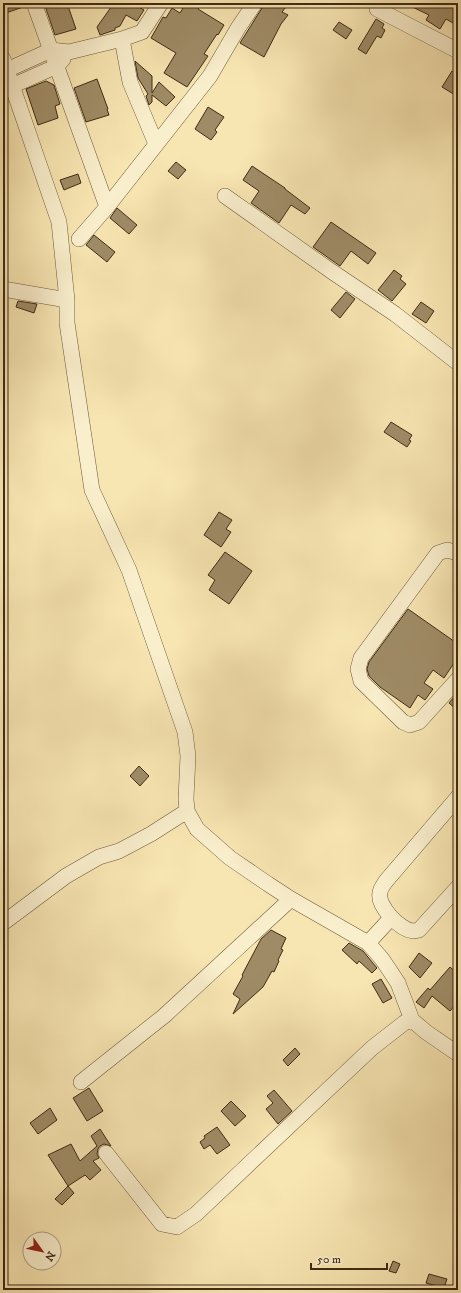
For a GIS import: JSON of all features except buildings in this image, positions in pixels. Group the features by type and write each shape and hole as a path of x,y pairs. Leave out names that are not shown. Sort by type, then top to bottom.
{"street":[{"path":"34,3 107,207"},
{"path":"160,3 142,32 122,39 69,52 51,50 5,64 59,222 68,323 92,490 129,570 185,732 188,756 186,798 187,811 197,829 230,858 291,899 368,943 382,959 398,983 412,1020 426,1032 458,1054"},
{"path":"79,239 107,207 210,76 238,28 255,3"},
{"path":"377,9 458,51"},
{"path":"122,39 130,82 156,144"},
{"path":"12,86 57,66 69,52"},
{"path":"225,196 395,314 458,363"},
{"path":"3,289 67,300"},
{"path":"458,553 447,550 438,553 361,658 358,669 361,681 404,722 410,725 419,722 458,679"},
{"path":"458,796 386,881 379,893 381,904 391,918 408,930 414,931 419,930 458,887"},
{"path":"3,923 66,876 99,857 119,851 151,834 187,811"},
{"path":"81,1082 164,1016 291,899"},
{"path":"368,943 391,918"},
{"path":"106,1153 162,1224 177,1227 196,1214 372,1048 404,1022 412,1020"}]}
